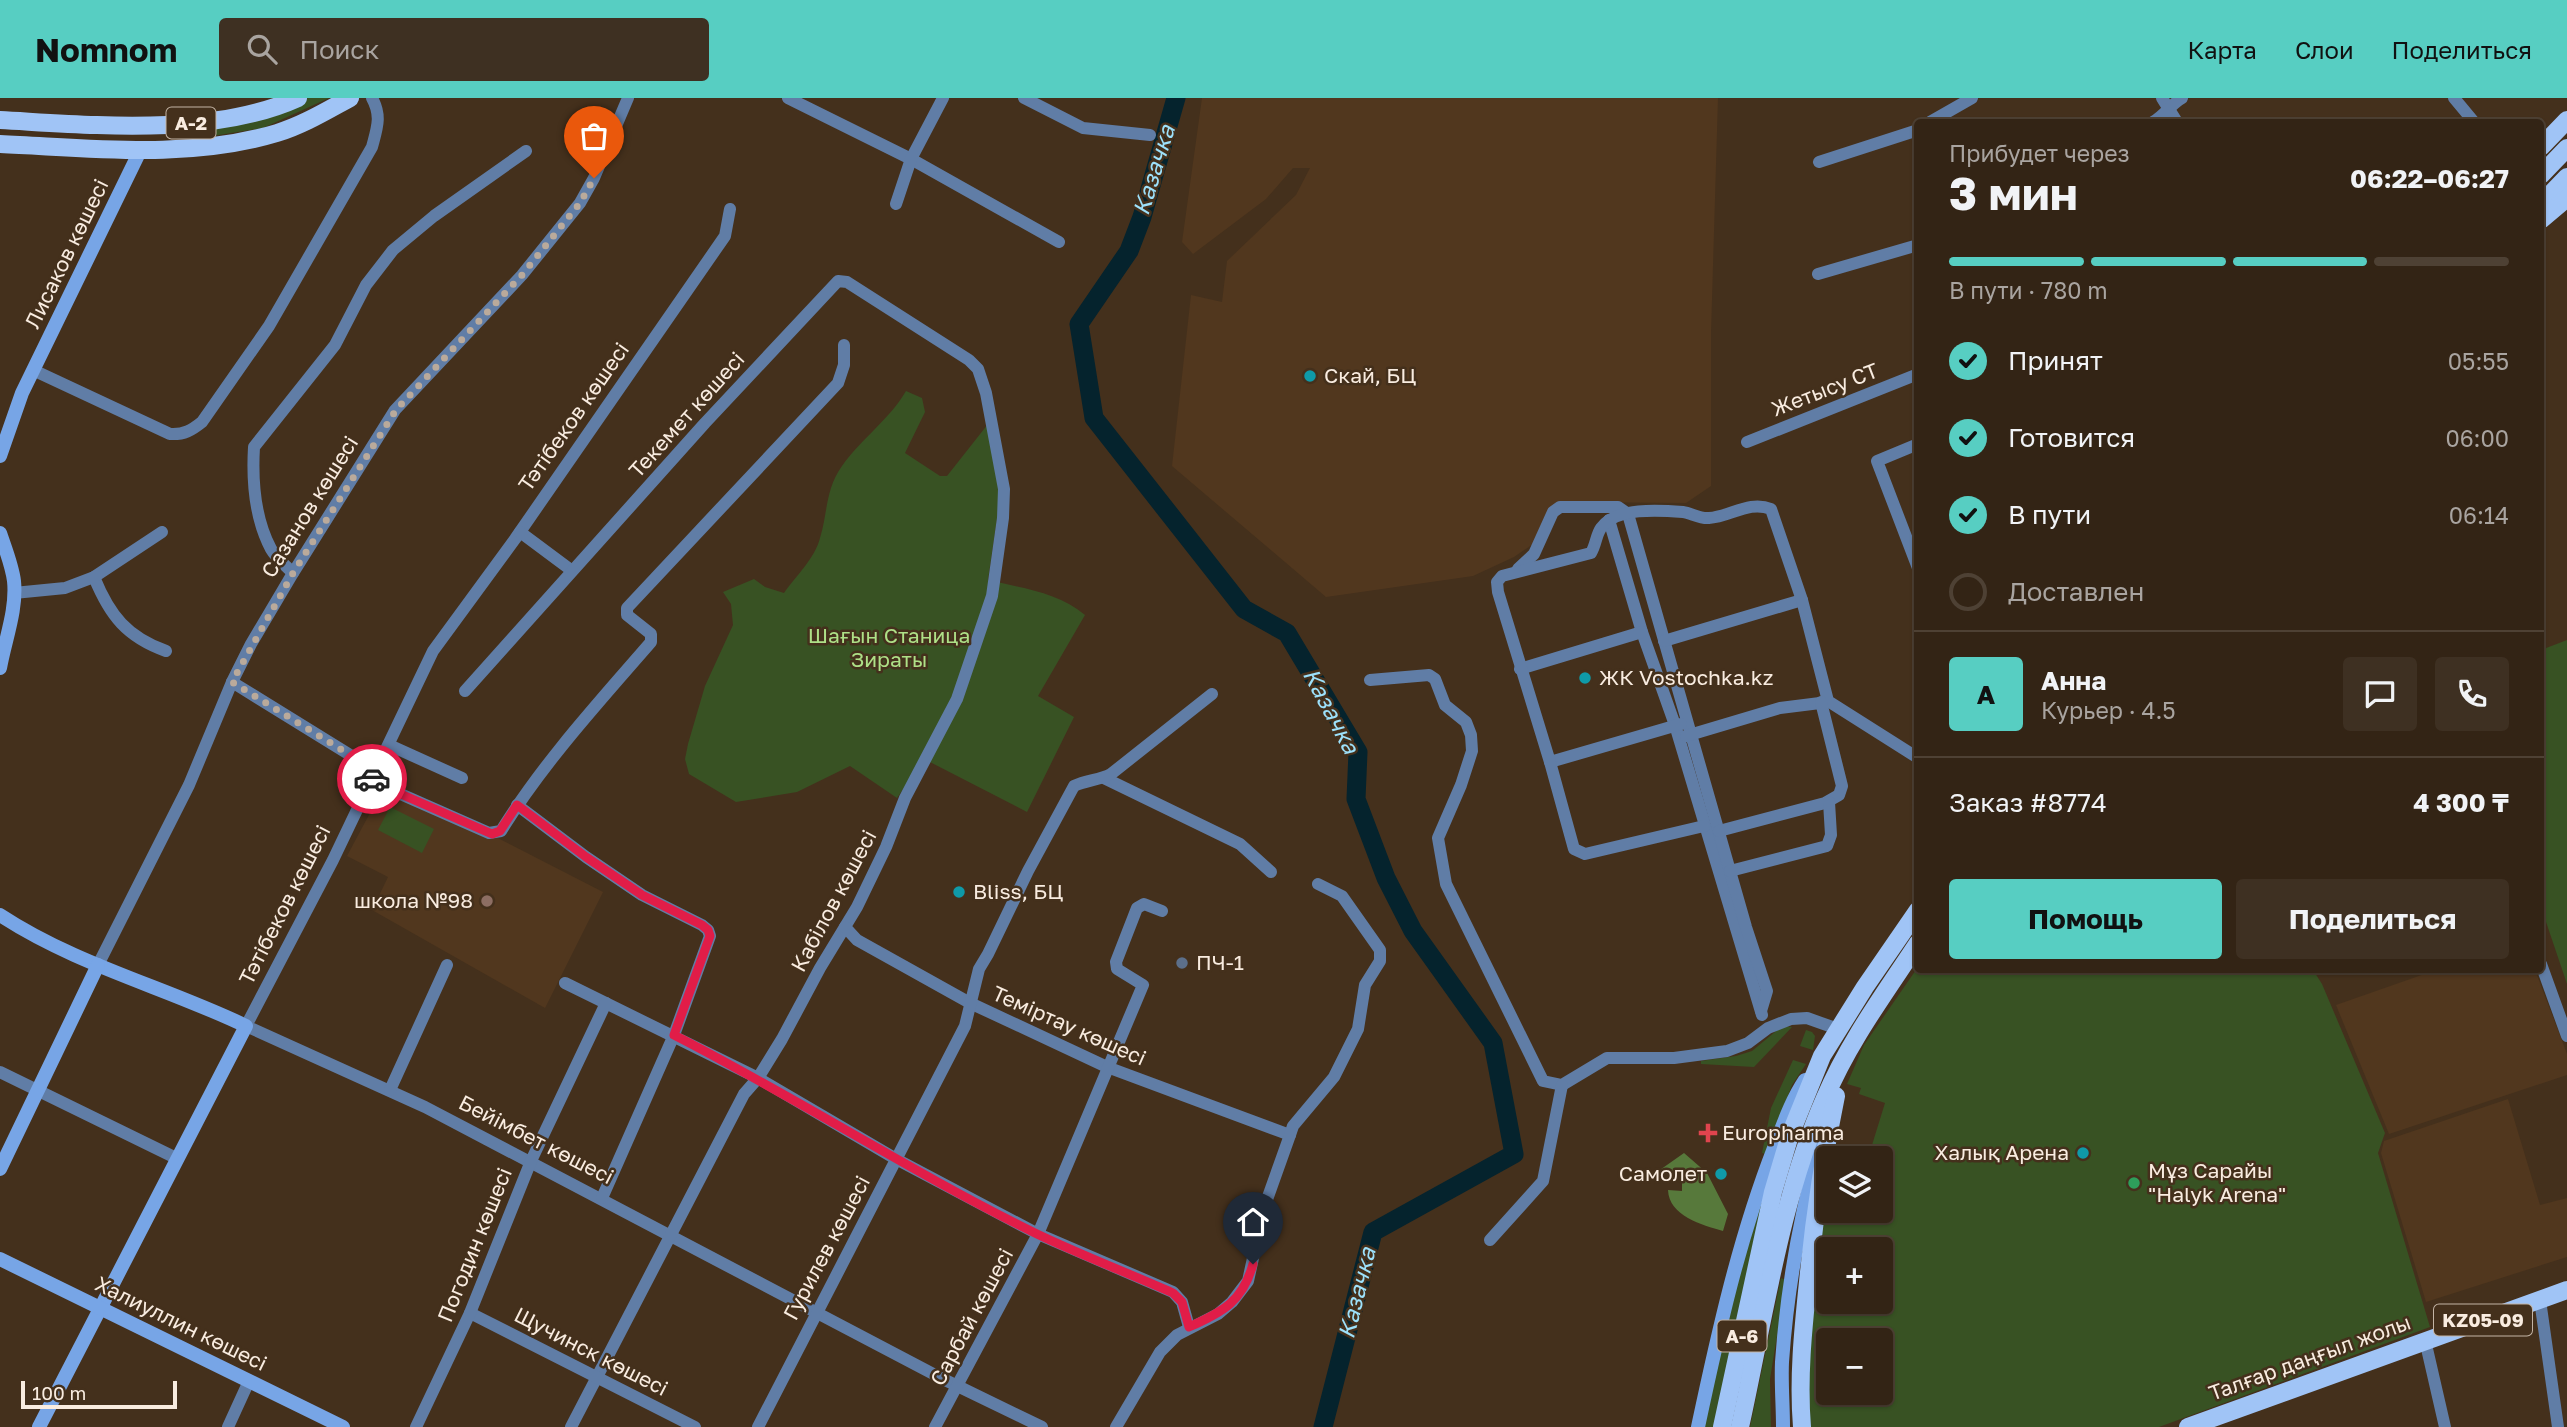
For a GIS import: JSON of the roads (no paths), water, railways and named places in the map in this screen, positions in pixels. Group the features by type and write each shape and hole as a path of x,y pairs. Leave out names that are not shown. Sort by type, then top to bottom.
{"main road":[{"name":"A-2","path":"0,120 80,124 198,123 257,114 298,98"},
{"name":"A-2","path":"0,144 79,149 223,146 278,132 318,116 349,98"},
{"path":"2544,144 2567,120"},
{"path":"106,149 98,144 97,135 108,124"},
{"path":"2544,172 2567,148"},
{"path":"2544,201 2567,177"},
{"path":"2544,217 2567,198"},
{"name":"A-6","path":"1740,1427 1770,1248 1773,1192 1790,1135 1822,1056 1914,916"},
{"name":"A-6","path":"1723,1427 1770,1248 1791,1200 1825,1097 1914,949"},
{"path":"1802,1427 1801,1381 1809,1271 1819,1185 1836,1096"},
{"name":"Талғар даңғыл жолы","path":"2188,1427 2567,1290"}],"street":[{"path":"33,370 170,434 180,435 202,422 269,326 372,148 379,120 379,110 373,98"},
{"name":"Сазанов көшесі","path":"0,1169 98,965 189,785 232,682 293,573 396,410 522,275 580,203 594,178 628,98"},
{"path":"788,98 911,159 1059,243"},
{"path":"896,204 911,159 943,98"},
{"path":"1024,98 1083,128 1150,135"},
{"path":"1935,119 1972,98"},
{"path":"2165,104 2172,104 2182,98"},
{"path":"2454,98 2472,119"},
{"path":"2159,119 2165,115 2165,104"},
{"path":"2165,104 2175,119"},
{"path":"1819,162 1914,131"},
{"name":"Лисаков көшесі","path":"0,456 22,393 141,149"},
{"path":"293,573 272,550 258,512 253,469 254,447 335,345 366,285 393,250 434,216 526,151"},
{"name":"Тәтібеков көшесі","path":"38,1427 333,860 433,651 520,532 725,236 730,209"},
{"path":"1818,274 1914,246"},
{"name":"Текемет көшесі","path":"465,691 572,570 838,281 847,282 969,360"},
{"path":"232,682 374,776 492,834 500,831 517,805 651,642 651,634 627,615 627,608 838,383 844,365 844,345"},
{"name":"Кабілов көшесі","path":"571,1427 744,1094 758,1078 845,927 886,847 905,798 957,699 992,596 1003,518 1004,489 986,393 978,369 969,360"},
{"name":"Жетысу СТ","path":"1747,442 1914,376"},
{"path":"1914,446 1877,461 1914,558"},
{"path":"1704,826 1580,853 1574,849 1497,582 1502,576 1516,571 1591,553 1599,530 1609,520 1628,513 1684,512 1709,518 1741,508 1765,506 1772,509 1802,600 1842,786 1839,795 1829,802 1719,831"},
{"path":"1516,571 1534,554 1553,512 1560,507 1618,508 1628,513 1767,991 1761,1011"},
{"path":"1609,520 1768,1028"},
{"path":"15,593 65,588 94,578 162,532"},
{"path":"520,532 572,570"},
{"path":"0,533 15,593 0,668"},
{"path":"94,578 113,615 124,628 145,644 166,651"},
{"path":"1664,641 1802,600"},
{"path":"1520,669 1642,632"},
{"path":"1370,680 1429,675 1435,678 1445,705 1466,722 1471,735 1472,751 1461,785 1438,838 1446,884 1543,1081 1562,1085 1607,1058 1674,1058 1727,1051 1748,1043 1768,1028 1791,1019 1807,1018 1839,1028"},
{"name":"Гурилев көшесі","path":"758,1427 965,1026 979,970 1074,786 1088,779 1104,778 1212,694"},
{"path":"1550,762 1675,725 1690,728 1780,708 1825,702 1914,756"},
{"path":"1679,738 1690,728"},
{"path":"389,744 462,778"},
{"path":"1104,778 1240,844 1271,872"},
{"path":"1730,871 1827,846 1831,835 1829,802"},
{"path":"517,805 586,857 642,895 708,930 710,936 674,1035 602,1198"},
{"path":"1115,1427 1160,1352 1177,1335 1218,1314 1233,1302 1248,1281 1264,1208 1293,1126 1334,1077 1358,1028 1365,985 1381,956 1380,950 1342,896 1318,884"},
{"name":"Сарбай көшесі","path":"935,1427 1038,1234 1143,985 1117,969 1115,962 1137,908 1144,904 1162,911"},
{"name":"Бейімбет көшесі","path":"0,915 47,943 210,1009 390,1090 671,1234 957,1386 1042,1427"},
{"name":"Теміртау көшесі","path":"845,927 857,940 970,1003 1107,1067 1290,1135"},
{"path":"390,1090 447,965"},
{"path":"2544,972 2567,1035"},
{"path":"565,983 758,1078 896,1159 1038,1234 1173,1293 1182,1302 1189,1327"},
{"name":"Погодин көшесі","path":"416,1427 470,1312 531,1161 606,1003"},
{"path":"1783,1427 1782,1365 1787,1314 1813,1168 1836,1096 1860,1035"},
{"path":"1698,1427 1759,1188 1788,1113 1802,1085 1822,1056"},
{"path":"0,1072 176,1158"},
{"path":"1490,1240 1543,1181 1562,1085"},
{"name":"Халиуллин көшесі","path":"0,1259 344,1427"},
{"path":"2540,1300 2558,1427"},
{"name":"Щучинск көшесі","path":"470,1312 695,1427"},
{"path":"2425,1340 2445,1427"},
{"path":"228,1427 249,1381"}],"waterway":[{"name":"Казачка","path":"1176,98 1142,217 1129,251 1079,324 1094,418 1244,609 1287,633 1358,752 1356,799 1386,878 1413,931 1493,1043 1514,1154 1373,1232 1323,1427"}],"place":[{"name":"Скай, БЦ","path":"1310,376"},
{"name":"ЖК Vostochka.kz","path":"1585,678"},
{"name":"Bliss, БЦ","path":"959,892"},
{"name":"школа №98","path":"487,901"},
{"name":"ПЧ-1","path":"1182,963"},
{"name":"Europharma","path":"1708,1133"},
{"name":"Халық Арена","path":"2083,1153"},
{"name":"Самолет","path":"1721,1174"},
{"name":"Мұз Сарайы \"Halyk Arena\"","path":"2134,1183"}],"park label":[{"name":"Шағын Станица Зираты","path":"889,648"}]}
